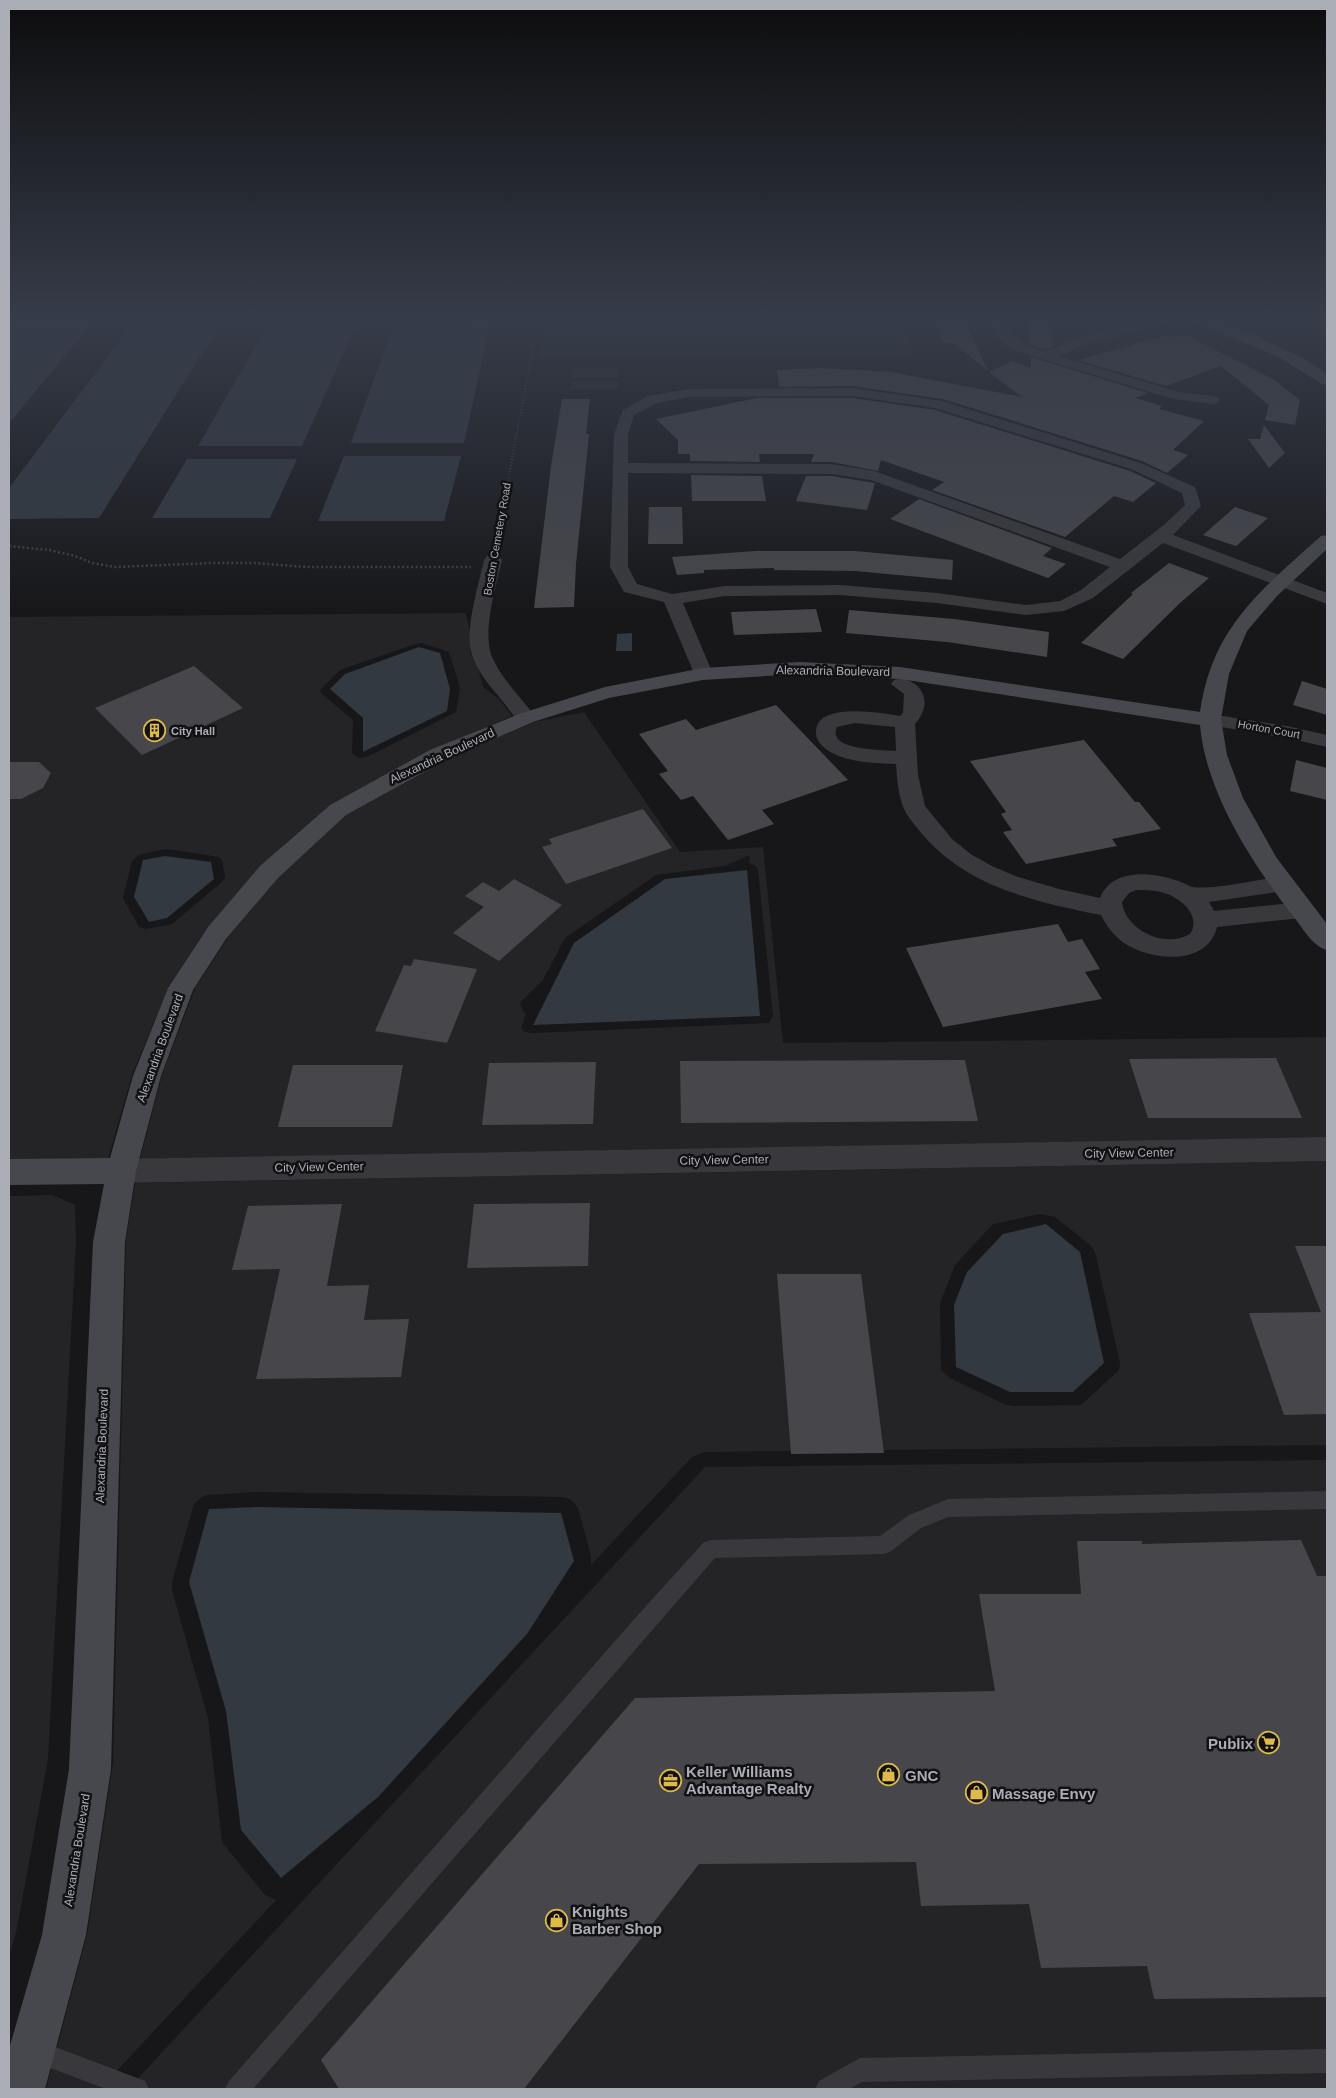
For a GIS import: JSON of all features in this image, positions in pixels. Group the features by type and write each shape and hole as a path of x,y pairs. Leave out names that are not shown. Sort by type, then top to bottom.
{"street":[{"path":"627,417 621,434 619,567 630,588 672,599 725,592 840,590 937,598 1026,610 1064,606 1087,594 1161,536 1193,506 1189,490 1136,466 978,417"},
{"path":"621,468 832,469 874,476 1123,566"},
{"path":"1161,536 1327,599"},
{"path":"1327,540 1240,626 1219,674 1210,720 1216,757 1233,805 1248,834 1301,910 1327,942"},
{"name":"Boston Cemetery Road","path":"492,563 480,632 480,652 491,671 526,718"},
{"path":"672,599 703,674"},
{"name":"Alexandria Boulevard","path":"20,2089 64,1935 90,1769 109,1242 121,1171 147,1076 182,988 217,933 269,872 338,810 438,755 526,718 605,693 703,674 800,668 895,690 1210,720"},
{"path":"905,723 890,712 895,690 914,692 913,714 905,723 908,758 906,768 914,808 936,838 969,865 1038,893 1110,908"},
{"path":"905,723 857,717 840,717 827,724 825,730 826,737 830,743 846,752 908,758"},
{"name":"Horton Court","path":"1210,720 1287,732 1327,741"},
{"path":"1136,882 1163,884 1188,895 1201,907 1207,920 1205,932 1196,942 1181,948 1163,948 1143,943 1126,933 1115,921 1110,908 1112,896 1122,887 1136,882"},
{"path":"1188,895 1214,894 1282,884"},
{"path":"1207,920 1301,910"},
{"name":"City View Center","path":"121,1171 1327,1149"},
{"path":"9,1172 121,1171"}],"lane":[{"path":"237,2089 644,1622 711,1549 883,1545 915,1521 948,1508 1327,1500"},
{"path":"31,2050 137,2089"},
{"path":"827,2089 860,2070 1327,2061"}],"path":[{"name":"Boston Cemetery Road","path":"492,563 520,417"},
{"path":"9,546 49,550 75,556 92,563 115,567 211,563 254,563 307,567 492,563"}],"shaded area":[{"path":"63,417 162,417 99,518 9,519 9,488"},
{"path":"215,417 315,417 302,446 198,446"},
{"path":"360,417 470,417 464,443 351,443"},
{"path":"344,456 461,456 444,521 318,521"},
{"path":"187,459 297,459 270,518 152,518"},
{"path":"466,613 470,632 470,652 479,671 483,687 499,699 512,716 431,751 330,805 258,870 205,931 169,986 132,1075 108,1159 9,1160 9,617","holes":["422,643 449,652 460,688 456,712 369,756 360,758 355,756 352,753 353,720 321,693 320,690 340,670","167,849 219,857 222,860 225,877 222,882 172,924 146,929 139,927 123,898 132,861 142,854"]},
{"path":"632,633 632,651 616,651 617,634"},
{"path":"419,647 440,653 450,689 447,711 363,752 363,718 330,689 345,674"},
{"path":"584,712 680,852 763,847 783,1043 1327,1037 1327,1138 140,1159 162,1075 195,988 229,936 280,875 347,814 445,760 534,722","holes":["750,855 749,863 756,866 758,870 773,1016 769,1023 533,1033 525,1032 521,1028 526,1013 524,1013 520,1003 543,980 565,938 656,875 725,866"]},
{"path":"165,856 211,862 214,879 167,918 149,922 134,897 143,860"},
{"path":"747,870 760,1016 533,1025 574,943 665,879"},
{"path":"1327,1161 1327,1445 704,1452 692,1457 591,1565 591,1556 578,1508 572,1500 563,1497 258,1492 207,1495 202,1497 194,1504 172,1582 172,1590 208,1718 222,1842 265,1895 276,1900 100,2089 46,2089 87,1935 113,1763 126,1240 135,1183","holes":["1040,1214 1055,1217 1090,1245 1095,1252 1120,1363 1119,1370 1081,1405 1013,1406 1004,1404 950,1378 941,1370 940,1303 955,1265 993,1224"]},
{"path":"53,1195 75,1205 76,1241 48,1759 16,1933 9,1956 9,1196"},
{"path":"1046,1224 1080,1252 1104,1363 1073,1392 1010,1392 956,1367 954,1305 967,1272 1003,1234"},
{"path":"1327,1460 1327,2089 128,2089 705,1467"},
{"path":"256,1507 561,1513 574,1561 527,1634 378,1797 281,1878 241,1830 226,1711 189,1582 209,1509"}],"building":[{"path":"559,417 588,417 586,434 589,434 576,564 574,607 534,608 551,466"},
{"path":"666,417 957,417 1130,471 1156,483 1133,502 1114,496 1065,537 932,490 944,482 881,460 878,471 832,462 811,462 814,454 759,454 760,462 690,461 690,454 678,454 678,440 656,419"},
{"path":"1000,417 1189,417 1204,421 1173,450 1188,455 1167,473 1142,461"},
{"path":"1266,417 1297,417 1295,425 1265,420"},
{"path":"1264,425 1285,453 1269,468 1248,439 1260,439"},
{"path":"691,475 762,476 766,501 692,501"},
{"path":"806,476 832,476 875,483 867,510 796,501"},
{"path":"919,499 1052,548 1043,556 1066,564 1048,578 890,519"},
{"path":"649,507 682,507 683,544 648,544"},
{"path":"1235,507 1268,518 1236,546 1203,535"},
{"path":"756,551 855,551 953,560 952,580 855,571 774,570 774,568 704,570 704,573 677,575 672,557"},
{"path":"1169,563 1209,578 1180,603 1123,659 1081,643 1133,594 1131,593"},
{"path":"816,609 822,632 734,635 731,612"},
{"path":"849,610 954,619 1049,632 1047,657 947,642 846,633"},
{"name":"City Hall","path":"194,666 243,708 142,755 95,708"},
{"path":"1302,681 1327,689 1327,715 1293,705"},
{"path":"776,705 848,780 762,810 774,824 728,840 693,796 681,800 659,774 668,771 639,734 686,719 696,730"},
{"path":"1084,740 1135,802 1139,802 1161,829 1112,839 1117,846 1026,864 1003,832 1012,830 1001,814 1006,812 970,761"},
{"path":"1296,760 1327,768 1327,800 1290,791"},
{"path":"9,762 39,762 51,773 43,788 21,799 9,799"},
{"path":"643,809 672,848 566,884 542,847 552,844 549,839"},
{"path":"514,879 562,905 499,961 453,933 484,907 465,896 483,882 499,891"},
{"path":"1058,924 1068,942 1082,939 1100,969 1085,972 1102,999 943,1027 906,948"},
{"path":"414,959 477,969 447,1043 375,1031 404,965 411,966"},
{"path":"1276,1058 1302,1118 1148,1118 1129,1059"},
{"path":"965,1060 978,1121 681,1123 680,1061"},
{"path":"596,1062 593,1124 482,1125 489,1063"},
{"path":"293,1065 403,1065 392,1127 278,1127"},
{"path":"590,1203 588,1266 467,1268 474,1204"},
{"path":"342,1204 327,1286 369,1285 364,1320 409,1319 401,1377 256,1379 280,1269 232,1270 248,1206"},
{"path":"1295,1246 1327,1246 1327,1414 1284,1415 1249,1313 1321,1312"},
{"path":"777,1274 861,1274 884,1453 791,1454"},
{"path":"1301,1540 1317,1576 1327,1576 1327,1997 1154,1999 1147,1966 1041,1968 1029,1904 921,1906 916,1862 699,1864 524,2089 339,2089 321,2060 635,1698 995,1691 979,1594 1081,1594 1077,1541 1142,1541 1142,1544"}],"place":[{"name":"City Hall","path":"155,731"},
{"name":"Publix","path":"1269,1743"},
{"name":"GNC","path":"889,1775"},
{"name":"Keller Williams Advantage Realty","path":"670,1780"},
{"name":"Massage Envy","path":"976,1793"},
{"name":"Knights Barber Shop","path":"556,1920"}]}
